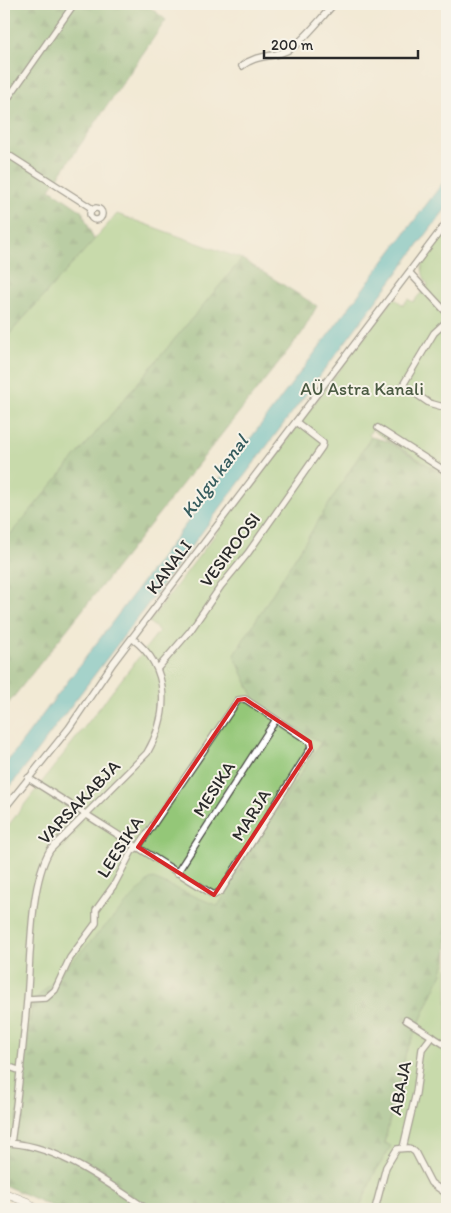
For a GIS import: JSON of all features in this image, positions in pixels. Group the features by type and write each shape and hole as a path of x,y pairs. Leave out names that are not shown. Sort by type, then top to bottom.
{"street":[{"path":"4,104 74,4"},
{"path":"242,66 260,56 277,55 293,48 334,4"},
{"path":"4,152 93,209"},
{"name":"KANALI","path":"4,809 69,728 114,663 410,274 447,222"},
{"path":"410,274 447,313"},
{"path":"447,321 434,333 403,385 429,403 447,408"},
{"name":"VESIROOSI","path":"158,668 190,630 221,586 248,553 322,447 323,443 319,439 296,422"},
{"path":"378,428 447,472"},
{"path":"133,639 148,653 158,668"},
{"name":"VARSAKABJA","path":"7,1143 21,1071 36,896 43,862 50,850 148,754 156,738 165,698 158,668"},
{"name":"LEESIKA","path":"28,999 46,998 55,990 70,958 96,923 96,910 114,885 132,851 138,847 193,763 238,700 245,699 270,714 276,721"},
{"name":"MARJA","path":"177,873 214,895 220,891 311,748 310,742 276,721"},
{"name":"MESIKA","path":"177,873 276,721"},
{"path":"28,778 177,873"},
{"path":"406,1020 447,1046"},
{"name":"ABAJA","path":"403,1148 416,1093 422,1049 432,1036"},
{"path":"4,1065 21,1071"},
{"path":"7,1143 67,1160 147,1209"},
{"path":"375,1209 386,1167 397,1149 403,1148 415,1152 431,1183 447,1194"},
{"path":"4,1193 26,1202 36,1209"}],"highlighted area":[{"path":"245,699 310,742 311,748 214,895 138,847 238,700"}],"green space":[{"path":"4,4 146,4 166,20 50,189 82,211 94,240 4,340"},
{"path":"117,214 242,259 4,542 4,340"},
{"name":"AÜ Astra Kanali","path":"447,227 447,477 375,432 373,427 369,435 371,437 234,655 257,704 321,742 257,840 218,906 32,1003 20,1106 12,1134 4,1137 4,831 159,631 149,622 394,298 403,305 408,299 413,302 428,285 422,268 423,261 430,247"},
{"path":"242,259 317,306 302,333 4,709 4,542"},
{"path":"371,437 387,441 447,477 447,951 442,973 406,1052 384,1143 391,1146 374,1174 359,1209 54,1209 4,1185 4,1137 12,1134 20,1106 32,1003 151,878 218,906 257,840 321,743 257,704 234,655"},
{"path":"447,951 447,1209 359,1209 374,1174 391,1146 384,1144 406,1052 442,973"}],"water":[{"path":"447,177 447,207 4,795 4,766"}],"water label":[{"name":"Kulgu kanal","path":"214,476"}]}
